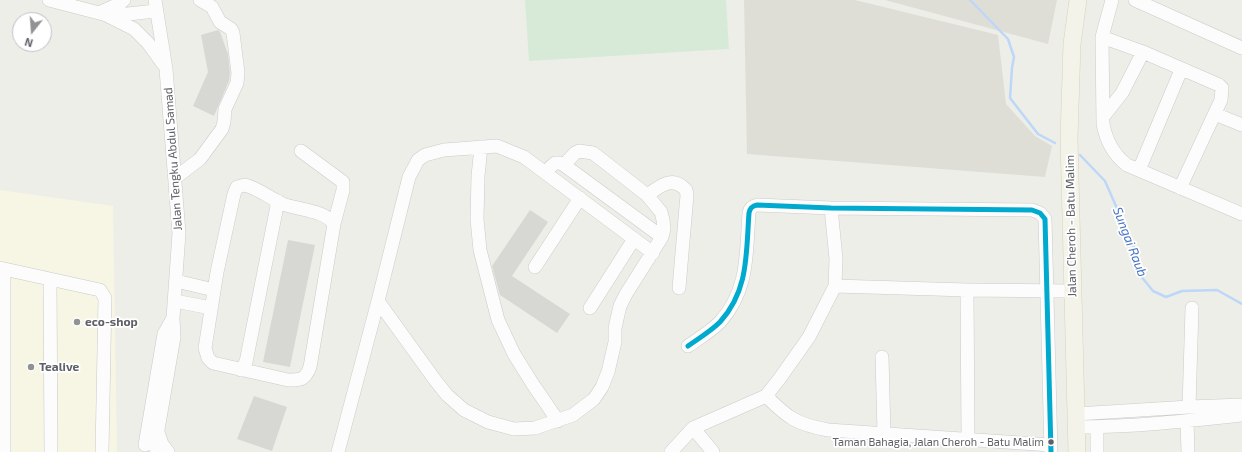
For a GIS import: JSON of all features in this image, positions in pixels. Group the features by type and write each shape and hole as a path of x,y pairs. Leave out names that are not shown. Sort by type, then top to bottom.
{"main road":[{"name":"Jalan Cheroh - Batu Malim","path":"1077,452 1070,131 1072,44 1078,0"}],"street":[{"path":"49,0 101,13 134,29 148,43 166,69"},
{"path":"101,13 124,0"},
{"path":"175,178 200,159 222,130 225,109 237,83 238,73 233,33 231,29 220,22 213,4 200,0"},
{"path":"1112,0 1102,37 1103,117 1105,135 1116,155 1127,165 1242,214"},
{"path":"1135,0 1242,48"},
{"path":"101,13 128,14 156,6"},
{"name":"Jalan Tengku Abdul Samad","path":"149,449 158,430 174,337 173,318 179,233 166,69 156,6"},
{"path":"1102,37 1143,52 1181,70 1219,85 1222,88 1221,100 1180,188"},
{"path":"1103,117 1122,93 1143,52"},
{"path":"1139,170 1181,70"},
{"path":"1215,114 1242,125"},
{"path":"338,452 378,301 408,177 418,160 425,155 444,150 497,146 512,151 524,157 545,172 653,253"},
{"path":"481,147 478,176 478,235 480,250 498,320 514,354 558,421"},
{"path":"301,151 343,182 344,190 334,224 307,374 299,380 288,380 213,364 208,358 205,348 214,290 234,194 237,187 245,185 255,188 284,204 327,216 334,224"},
{"path":"378,301 435,380 447,395 464,410 488,422 514,429 535,428 573,415 594,399 602,387 608,372 615,342 615,328 620,306 662,237 664,224 661,212 648,195 593,153 579,151 575,153 564,165"},
{"path":"545,172 555,163 564,165 662,237"},
{"path":"648,195 663,185 671,182 677,183 686,190 679,288"},
{"path":"535,267 580,198"},
{"path":"241,370 246,362 278,201"},
{"path":"688,346 719,323 729,311 737,296 746,269 749,212 750,208 757,205 831,208 1032,210 1040,213 1044,219 1048,291 1051,449 968,440 815,428 794,421 784,414 766,396"},
{"path":"671,452 693,428 766,396 809,337 835,286 836,259 831,208"},
{"path":"590,308 634,239"},
{"path":"4,452 2,269 100,290 105,298 102,452"},
{"path":"50,279 51,452"},
{"path":"176,281 214,290"},
{"path":"835,286 967,290 1073,291"},
{"path":"967,290 968,440"},
{"path":"174,301 211,308"},
{"path":"1189,407 1192,308"},
{"path":"149,449 164,334 173,318"},
{"path":"882,357 884,433"},
{"path":"1076,420 1189,407 1242,405"},
{"path":"1076,420 1096,427 1187,421 1242,415"},
{"path":"1187,421 1188,452"},
{"path":"1096,427 1097,452"},
{"path":"693,428 713,452"},
{"path":"158,430 162,444 168,452"}],"shaded area":[{"path":"744,0 855,0 998,35 1006,104 1035,136 1052,146 1045,177 747,154"},
{"path":"885,0 1057,0 1048,44"},
{"path":"0,190 113,206 117,452 0,452"}],"green space":[{"path":"525,0 726,0 729,49 529,61"}],"building":[{"path":"218,30 228,54 230,73 229,81 214,116 193,106 208,72 201,35"},
{"path":"530,210 548,222 512,276 570,314 557,333 500,295 492,266"},
{"path":"288,240 315,245 290,367 263,362"},
{"path":"254,396 287,407 272,451 237,439"}],"waterway":[{"name":"Sungai Raub","path":"970,0 1008,39 1014,57 1010,98 1038,134 1055,143"},
{"name":"Sungai Raub","path":"1080,155 1105,181 1137,254 1140,275 1153,291 1166,297 1182,291 1217,290 1242,304"}],"transit line":[{"path":"688,346 709,332 720,322 736,297 744,270 749,213 754,206 1032,210 1040,213 1045,219 1051,452"}],"place":[{"name":"eco-shop","path":"77,322"},
{"name":"Tealive","path":"31,367"},
{"name":"Taman Bahagia, Jalan Cheroh - Batu Malim","path":"1051,442"}]}
